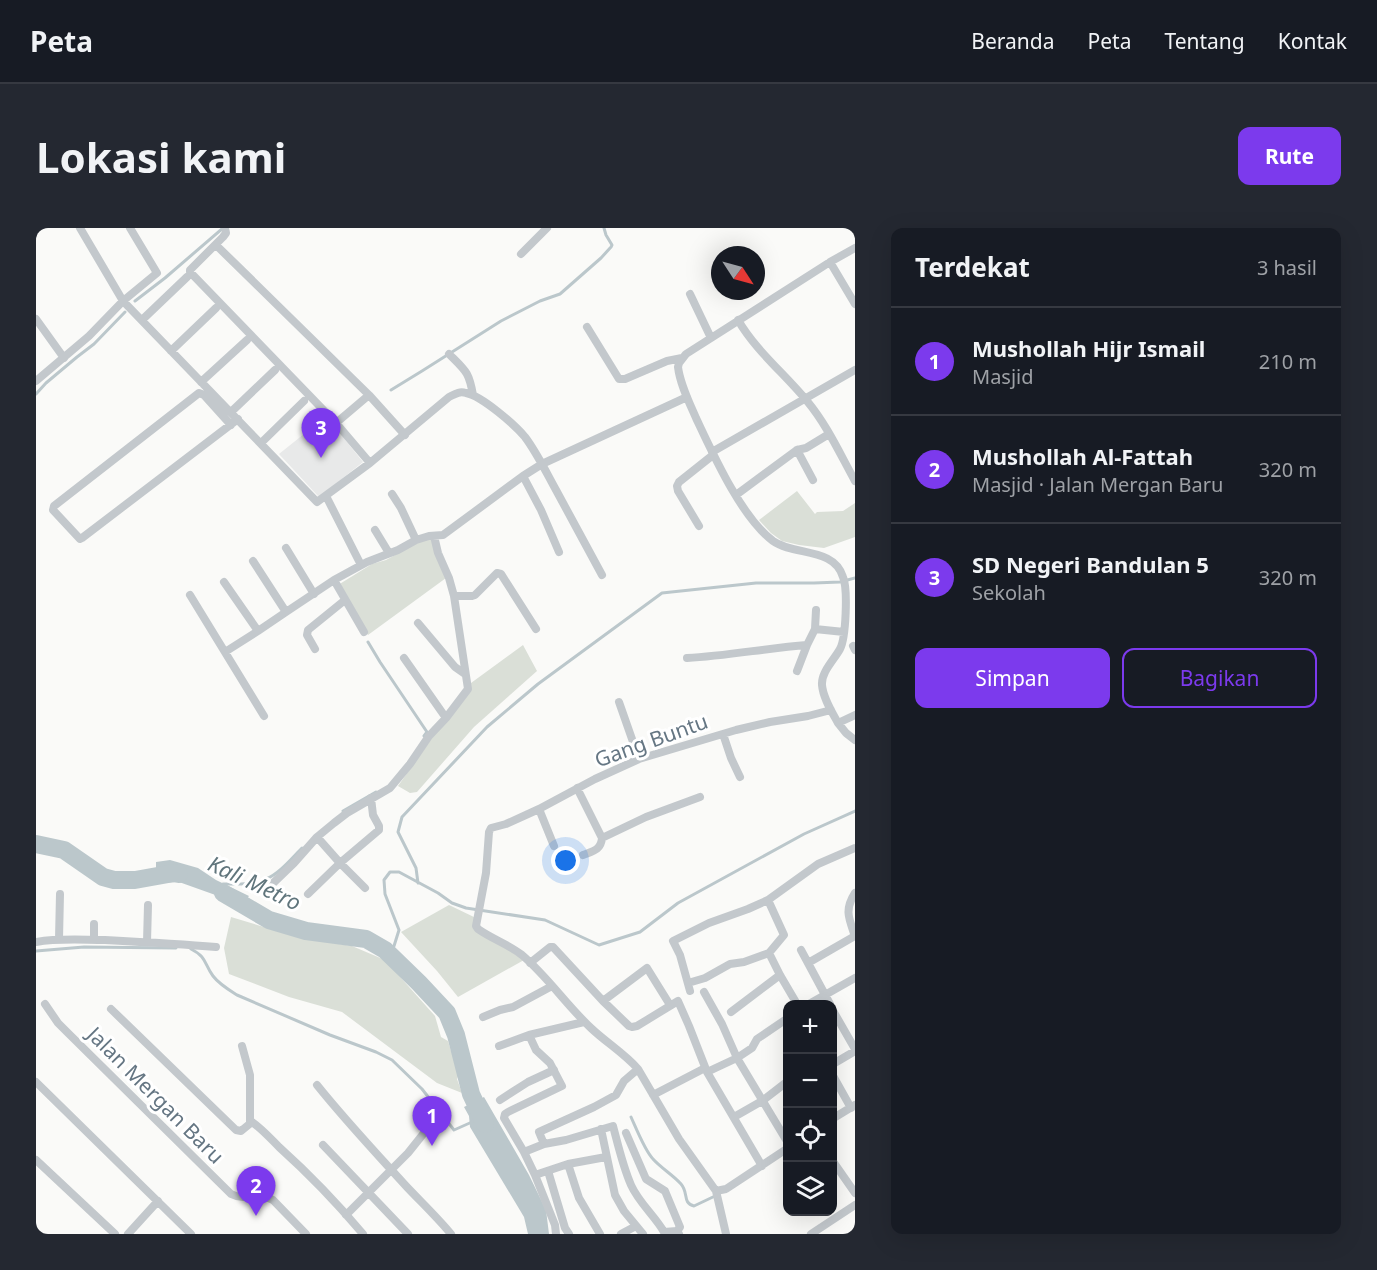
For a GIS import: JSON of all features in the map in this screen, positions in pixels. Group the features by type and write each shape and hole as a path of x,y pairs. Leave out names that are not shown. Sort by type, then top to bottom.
{"street":[{"path":"80,228 123,301 231,412 234,422"},
{"path":"36,381 157,273 130,228"},
{"path":"225,228 226,233 190,272 336,423 370,463"},
{"path":"521,254 547,228"},
{"path":"216,245 369,395 405,435"},
{"path":"855,248 686,354 678,367 687,396 712,454 755,523 775,542 793,550 829,559 836,565 844,580 844,632 840,649 822,682 823,691 838,723 855,740"},
{"path":"830,262 855,304"},
{"path":"142,320 187,277"},
{"path":"690,294 711,338"},
{"path":"171,351 216,308"},
{"path":"36,319 64,358"},
{"path":"738,320 750,339 816,412 855,481"},
{"path":"587,327 619,379 625,379 667,361 682,358"},
{"path":"201,382 246,340"},
{"path":"449,354 467,372 471,380 473,395"},
{"path":"231,412 275,370"},
{"path":"699,526 678,491 679,482 712,454 855,370"},
{"path":"234,422 80,539 53,510 54,506 199,393 261,443 317,502 370,463 442,402 462,392 482,400 526,438 602,576"},
{"path":"336,423 369,395"},
{"path":"225,652 333,580 416,540 443,535 523,476 542,465 687,396"},
{"path":"261,443 303,401"},
{"path":"736,495 797,450 806,448 829,434"},
{"path":"797,450 813,480"},
{"path":"523,476 560,552"},
{"path":"392,494 416,540"},
{"path":"326,496 361,565"},
{"path":"375,530 389,554"},
{"path":"268,888 317,837 347,813 390,789 422,745 468,689 454,596 434,536"},
{"path":"286,548 314,594"},
{"path":"253,561 286,612"},
{"path":"454,596 475,595 497,573 501,573 536,629"},
{"path":"333,580 364,632"},
{"path":"224,582 258,631"},
{"path":"190,595 264,716"},
{"path":"315,649 307,635 308,630 345,600"},
{"path":"845,610 855,606"},
{"path":"797,671 815,629 816,610"},
{"path":"418,623 455,667 465,674"},
{"path":"815,629 844,632"},
{"path":"687,658 717,657 807,645"},
{"path":"404,658 446,718"},
{"path":"619,702 639,759"},
{"name":"Gang Buntu","path":"530,963 510,947 478,929 489,830 539,809 607,772 639,759 770,722 831,710"},
{"path":"838,723 855,715"},
{"path":"723,734 740,777"},
{"path":"577,788 602,838 602,845 599,848 584,855"},
{"path":"602,838 646,817 700,796"},
{"path":"308,894 380,829 373,814 371,798"},
{"path":"539,809 554,846"},
{"path":"317,837 365,888"},
{"path":"768,900 784,935 769,953 744,962 730,964 689,987 680,955 673,941 709,923 768,900 818,864 855,848"},
{"path":"808,963 855,936 848,911 855,893"},
{"path":"60,894 60,939"},
{"path":"147,942 148,905"},
{"path":"94,924 94,940"},
{"path":"36,942 60,939 216,947"},
{"path":"726,1234 716,1191 679,1139 638,1069 584,1022 530,963 553,947 603,1001 633,1027 678,1001 706,1070 762,1166"},
{"path":"801,950 828,1000"},
{"path":"769,953 794,1000"},
{"path":"603,1001 647,968 670,1005"},
{"path":"731,1012 780,975"},
{"path":"817,1000 855,978"},
{"path":"483,1017 513,1007 552,986"},
{"path":"704,992 737,1058 783,1135"},
{"name":"Jalan Mergan Baru","path":"45,1004 58,1023 231,1194 240,1198 267,1196 306,1234"},
{"path":"111,1009 236,1130 241,1131 250,1122 249,1075 242,1046"},
{"path":"837,1018 855,1050 837,1061"},
{"path":"653,1095 737,1058 752,1048 757,1039 783,1021"},
{"path":"499,1046 529,1035 584,1022"},
{"path":"529,1035 536,1050 550,1063 562,1086 505,1114 504,1118 536,1175 556,1234"},
{"path":"544,1144 539,1132 616,1095 624,1082 638,1069"},
{"path":"500,1100 528,1082 554,1070"},
{"path":"36,1082 191,1234"},
{"path":"837,1082 853,1106 837,1116"},
{"path":"317,1085 347,1122 451,1234"},
{"path":"734,1117 762,1101 783,1085"},
{"path":"250,1122 296,1162 363,1234"},
{"path":"524,1152 544,1144 613,1126 632,1186 664,1232 678,1232 680,1227 665,1191 646,1179 627,1133"},
{"path":"601,1129 615,1196 643,1234"},
{"path":"346,1215 424,1133"},
{"path":"323,1145 408,1234"},
{"path":"716,1191 726,1189 783,1151"},
{"path":"536,1175 568,1164 606,1157"},
{"path":"36,1160 115,1234"},
{"path":"833,1162 855,1193"},
{"path":"568,1164 579,1198 600,1234"},
{"path":"548,1170 565,1228 569,1234"},
{"path":"128,1234 158,1201"},
{"path":"811,1234 855,1205"},
{"path":"621,1234 636,1226"}],"shaded area":[{"path":"324,418 331,426 334,426 363,462 319,497 279,454"},
{"path":"797,491 815,514 843,511 855,503 855,537 824,548 782,541 771,533 759,520"},
{"path":"426,538 431,539 446,578 368,635 338,585 372,564 386,560"},
{"path":"523,645 537,671 474,727 417,792 410,793 398,786 471,683"},
{"path":"170,860 198,868 216,880 249,896 240,907 221,897 179,882 156,883 156,862"},
{"path":"449,905 476,918 475,928 524,960 458,997 401,932"},
{"path":"231,917 300,938 352,946 385,960 435,1016 441,1037 448,1041 451,1051 463,1064 457,1079 462,1093 437,1083 342,1012 289,997 229,974 224,948"},
{"path":"484,1097 529,1175 546,1210 549,1234 528,1234 524,1217 470,1127 469,1116 464,1107"}],"waterway":[{"path":"135,301 223,228"},
{"path":"391,390 501,321 540,301 560,294 611,247 604,228"},
{"path":"36,394 46,383 94,344 125,312"},
{"path":"418,883 416,868 398,832 402,817 487,727 538,684 662,593 756,583 840,582 855,578"},
{"path":"368,642 427,732 424,736"},
{"path":"343,811 376,792"},
{"path":"385,950 394,946 399,930 385,894 384,880 390,872 399,872 452,903 466,908 545,920 599,945 640,932 678,903 804,834 855,811"},
{"name":"Kali Metro","path":"36,844 64,850 103,877 114,880 135,880 179,874"},
{"path":"222,888 223,884 250,883 271,877 302,848"},
{"name":"Kali Metro","path":"223,893 269,920 306,931 366,939 385,950 447,1013 456,1035 471,1094 485,1124"},
{"path":"36,951 84,947 176,948"},
{"path":"191,949 203,958 218,982 237,995 392,1060 422,1089 454,1130 472,1122"},
{"path":"631,1117 650,1155 681,1184 690,1205 694,1206 715,1196"}],"place":[{"name":"SD Negeri Bandulan 5","path":"321,458"},
{"name":"Mushollah Hijr Ismail","path":"432,1146"},
{"name":"Mushollah Al-Fattah","path":"256,1216"}]}
